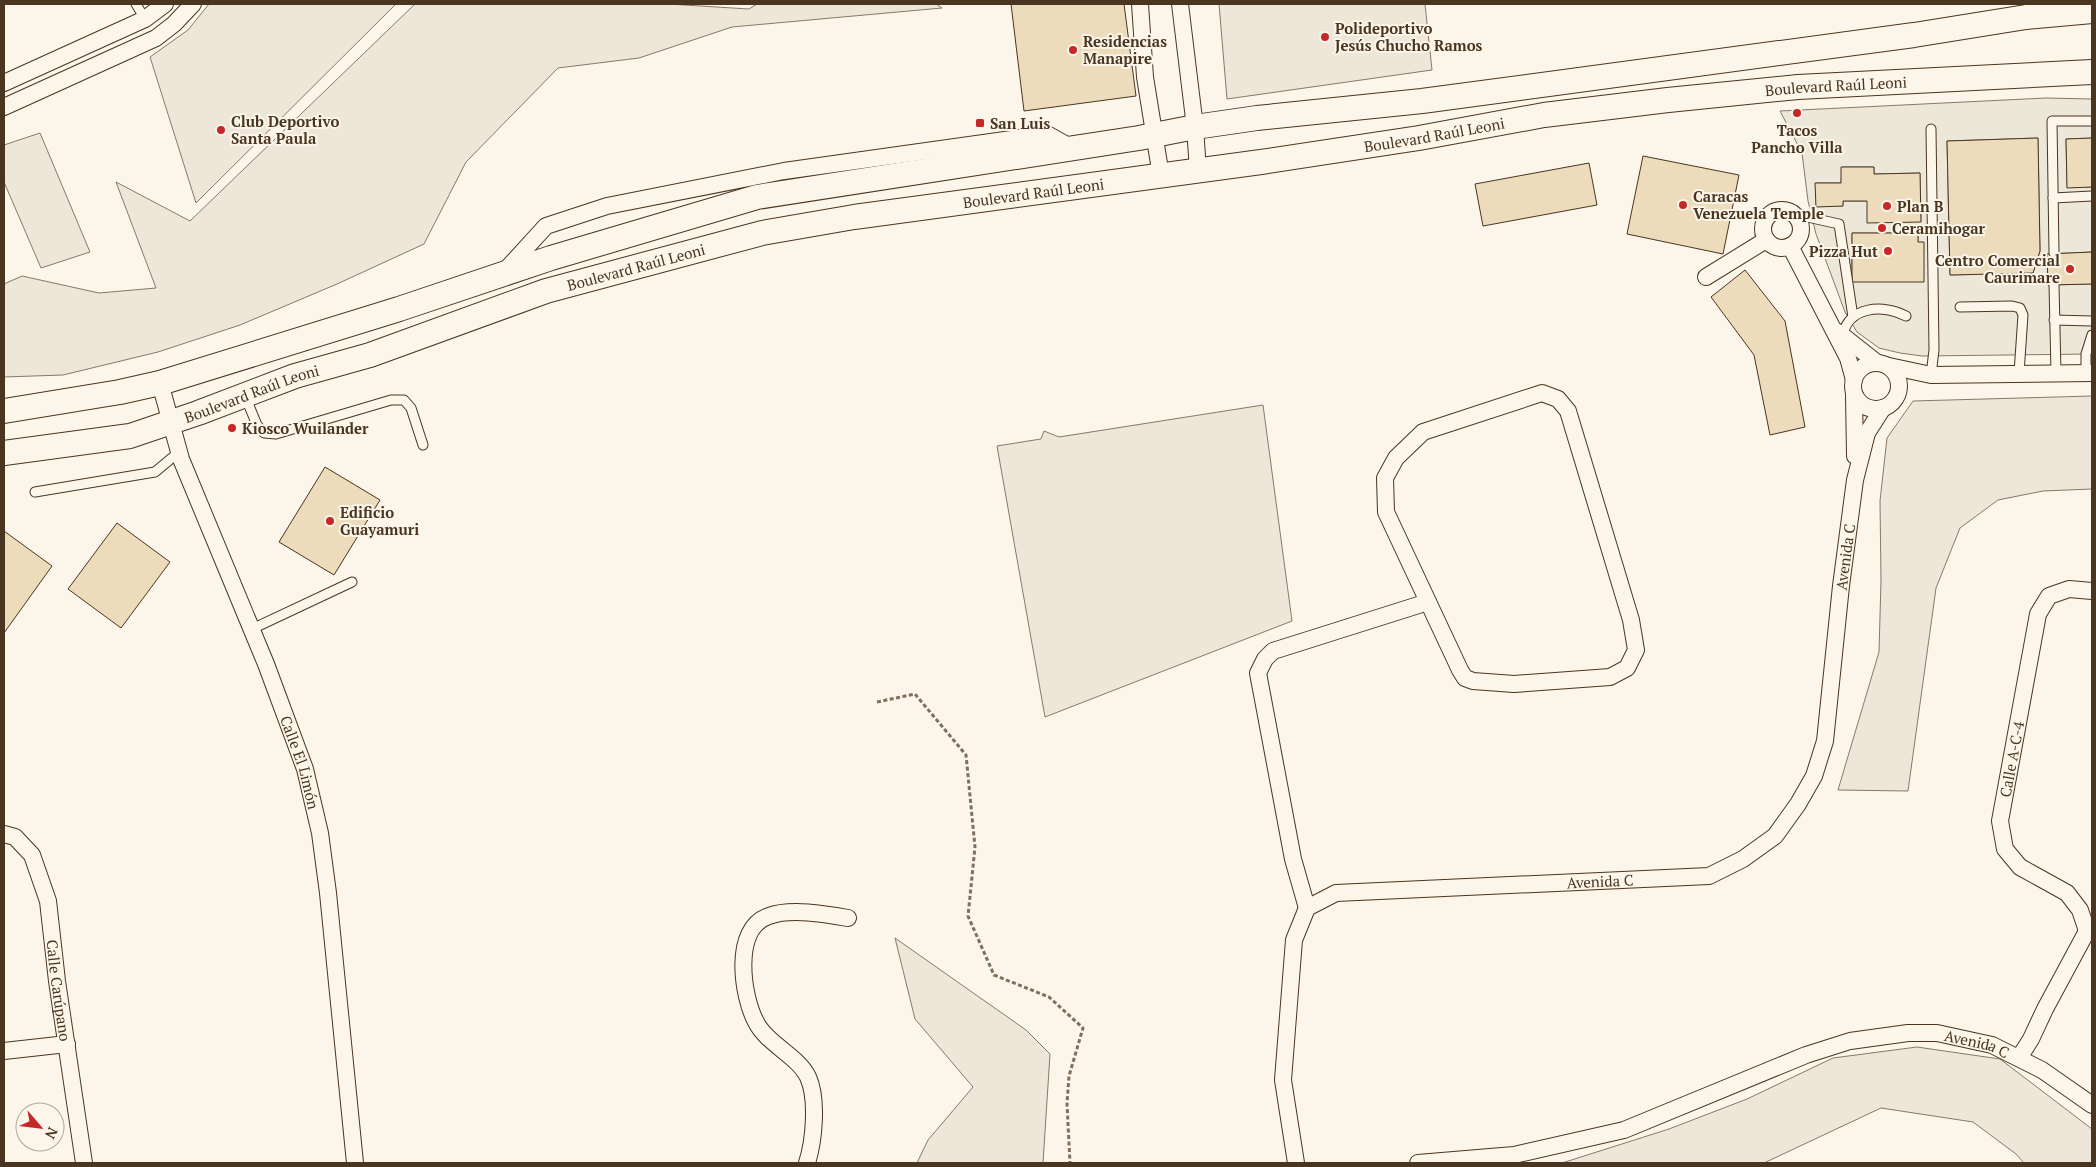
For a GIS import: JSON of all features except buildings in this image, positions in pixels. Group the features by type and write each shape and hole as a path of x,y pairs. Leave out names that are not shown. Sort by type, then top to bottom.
{"main road":[{"name":"Boulevard Raúl Leoni","path":"4,411 160,384 399,309 501,274 757,197 1156,135 1195,127 1422,101 2091,9"},
{"name":"Boulevard Raúl Leoni","path":"4,452 130,436 171,423 295,376 370,355 546,291 762,233 854,217 1198,171 1419,138 1544,115 1798,87 2092,72"}],"street":[{"path":"4,83 145,19 165,4"},
{"path":"4,107 156,38 174,24 193,4"},
{"path":"1140,4 1145,77 1156,135 1161,176"},
{"path":"1180,4 1195,127 1198,171"},
{"path":"501,274 546,226 607,206 784,172 1047,134 1072,148"},
{"path":"1783,210 1794,214 1801,226 1800,234 1796,241 1790,246 1777,248 1766,240 1762,228 1766,217 1771,213 1783,210"},
{"path":"1706,277 1766,240"},
{"name":"Avenida C","path":"1790,246 1837,331 1848,358 1854,388 1855,480"},
{"name":"Avenida C","path":"1837,331 1897,375 1900,386 1899,392"},
{"path":"1883,364 1862,367 1856,373 1854,388 1861,404 1872,409 1883,408"},
{"name":"Avenida C","path":"1883,364 1931,375 2089,373"},
{"name":"Avenida C","path":"1307,908 1336,893 1709,876 1743,859 1775,836 1798,804 1814,776 1825,741 1841,586 1855,480 1867,433 1883,408 1893,402 1899,392 1911,382 1931,375"},
{"name":"Calle El Limón","path":"160,384 179,452 252,629 306,769 320,833 337,973 355,1163"},
{"path":"1542,393 1558,399 1568,411 1631,620 1636,650 1627,668 1610,678 1514,684 1473,681 1466,678 1460,670 1428,602 1386,512 1385,478 1396,458 1423,432 1542,393"},
{"name":"Calle A-C-4","path":"2019,1058 2089,930 2080,910 2067,893 2020,867 2004,849 2000,821 2038,614 2049,596 2069,589 2092,590"},
{"path":"1296,1163 1283,1080 1294,940 1307,908 1293,859 1258,673 1265,659 1273,651 1428,602"},
{"name":"Calle Carúpano","path":"4,834 15,837 32,855 48,900 84,1163"},
{"path":"806,1163 813,1129 813,1097 808,1076 756,1023 742,971 746,946 752,927 768,916 802,912 848,918"},
{"name":"Avenida C","path":"1418,1163 1514,1155 1624,1130 1806,1055 1850,1041 1908,1033 1936,1033 1992,1045 2042,1070 2092,1105"},
{"path":"4,1051 67,1044"}],"lane":[{"path":"136,4 145,19"},
{"path":"2054,253 2052,121 2092,121"},
{"path":"1931,129 1934,350 1931,375"},
{"path":"2053,198 2092,196"},
{"path":"1794,214 1839,224 1853,316"},
{"path":"2054,285 2056,373"},
{"path":"1960,307 2012,306 2020,308 2023,315 2019,373"},
{"path":"1837,331 1861,311 1876,309 1895,310 1906,316"},
{"path":"2054,320 2092,321"},
{"path":"2089,373 2086,354 2092,335"},
{"path":"244,396 257,425 264,433 276,434 392,400 404,400 411,408 423,445"},
{"path":"35,492 156,472 179,452"},
{"path":"252,629 352,582"}],"path":[{"path":"878,702 915,694 966,755 975,847 968,916 994,975 1049,997 1083,1028 1069,1076 1067,1104 1070,1163"}],"shaded area":[{"name":"Club Deportivo Santa Paula","path":"209,4 396,4 196,203 150,57 188,30"},
{"path":"415,4 668,4 749,9 757,4 936,4 942,8 732,27 639,58 558,68 466,162 424,244 337,284 240,325 158,352 63,375 4,377 4,284 22,276 99,293 156,288 116,182 190,221"},
{"name":"Polideportivo Jesús Chucho Ramos","path":"1219,4 1425,4 1432,70 1227,99"},
{"name":"Ceramihogar","path":"2046,98 2092,99 2092,138 2066,139 2067,187 2092,187 2092,252 2047,254 2048,285 2092,284 2092,354 1922,356 1879,348 1857,332 1845,312 1816,234 1808,201 1802,153 1780,111","holes":["2038,138 2040,251 2033,273 1950,275 1947,141","1842,167 1874,167 1874,174 1920,173 1921,221 1867,201 1843,201 1843,206 1816,206 1816,183 1841,183","1852,233 1918,233 1918,242 1852,282"]},
{"path":"40,133 90,252 41,268 4,182 4,145"},
{"path":"2092,396 2092,489 2043,491 1998,500 1960,528 1936,588 1908,791 1838,790 1879,652 1881,580 1880,501 1887,438 1913,401"},
{"path":"1263,405 1292,621 1045,717 997,446 1041,439 1044,431 1059,437"},
{"path":"895,938 1026,1030 1050,1054 1043,1163 917,1163 928,1140 973,1087 915,1019"},
{"path":"1917,1047 2000,1059 2092,1129 2092,1163 2024,1163 2016,1154 1973,1122 1881,1108 1764,1163 1562,1163 1669,1129 1747,1099 1833,1058"}],"place":[{"name":"Polideportivo Jesús Chucho Ramos","path":"1325,37"},
{"name":"Residencias Manapire","path":"1073,50"},
{"name":"Tacos Pancho Villa","path":"1797,113"},
{"name":"San Luis","path":"980,123"},
{"name":"Club Deportivo Santa Paula","path":"221,130"},
{"name":"Caracas Venezuela Temple","path":"1683,205"},
{"name":"Plan B","path":"1887,206"},
{"name":"Ceramihogar","path":"1882,228"},
{"name":"Pizza Hut","path":"1888,251"},
{"name":"Centro Comercial Caurimare","path":"2070,269"},
{"name":"Kiosco Wuilander","path":"232,428"},
{"name":"Edificio Guayamuri","path":"330,521"}]}
